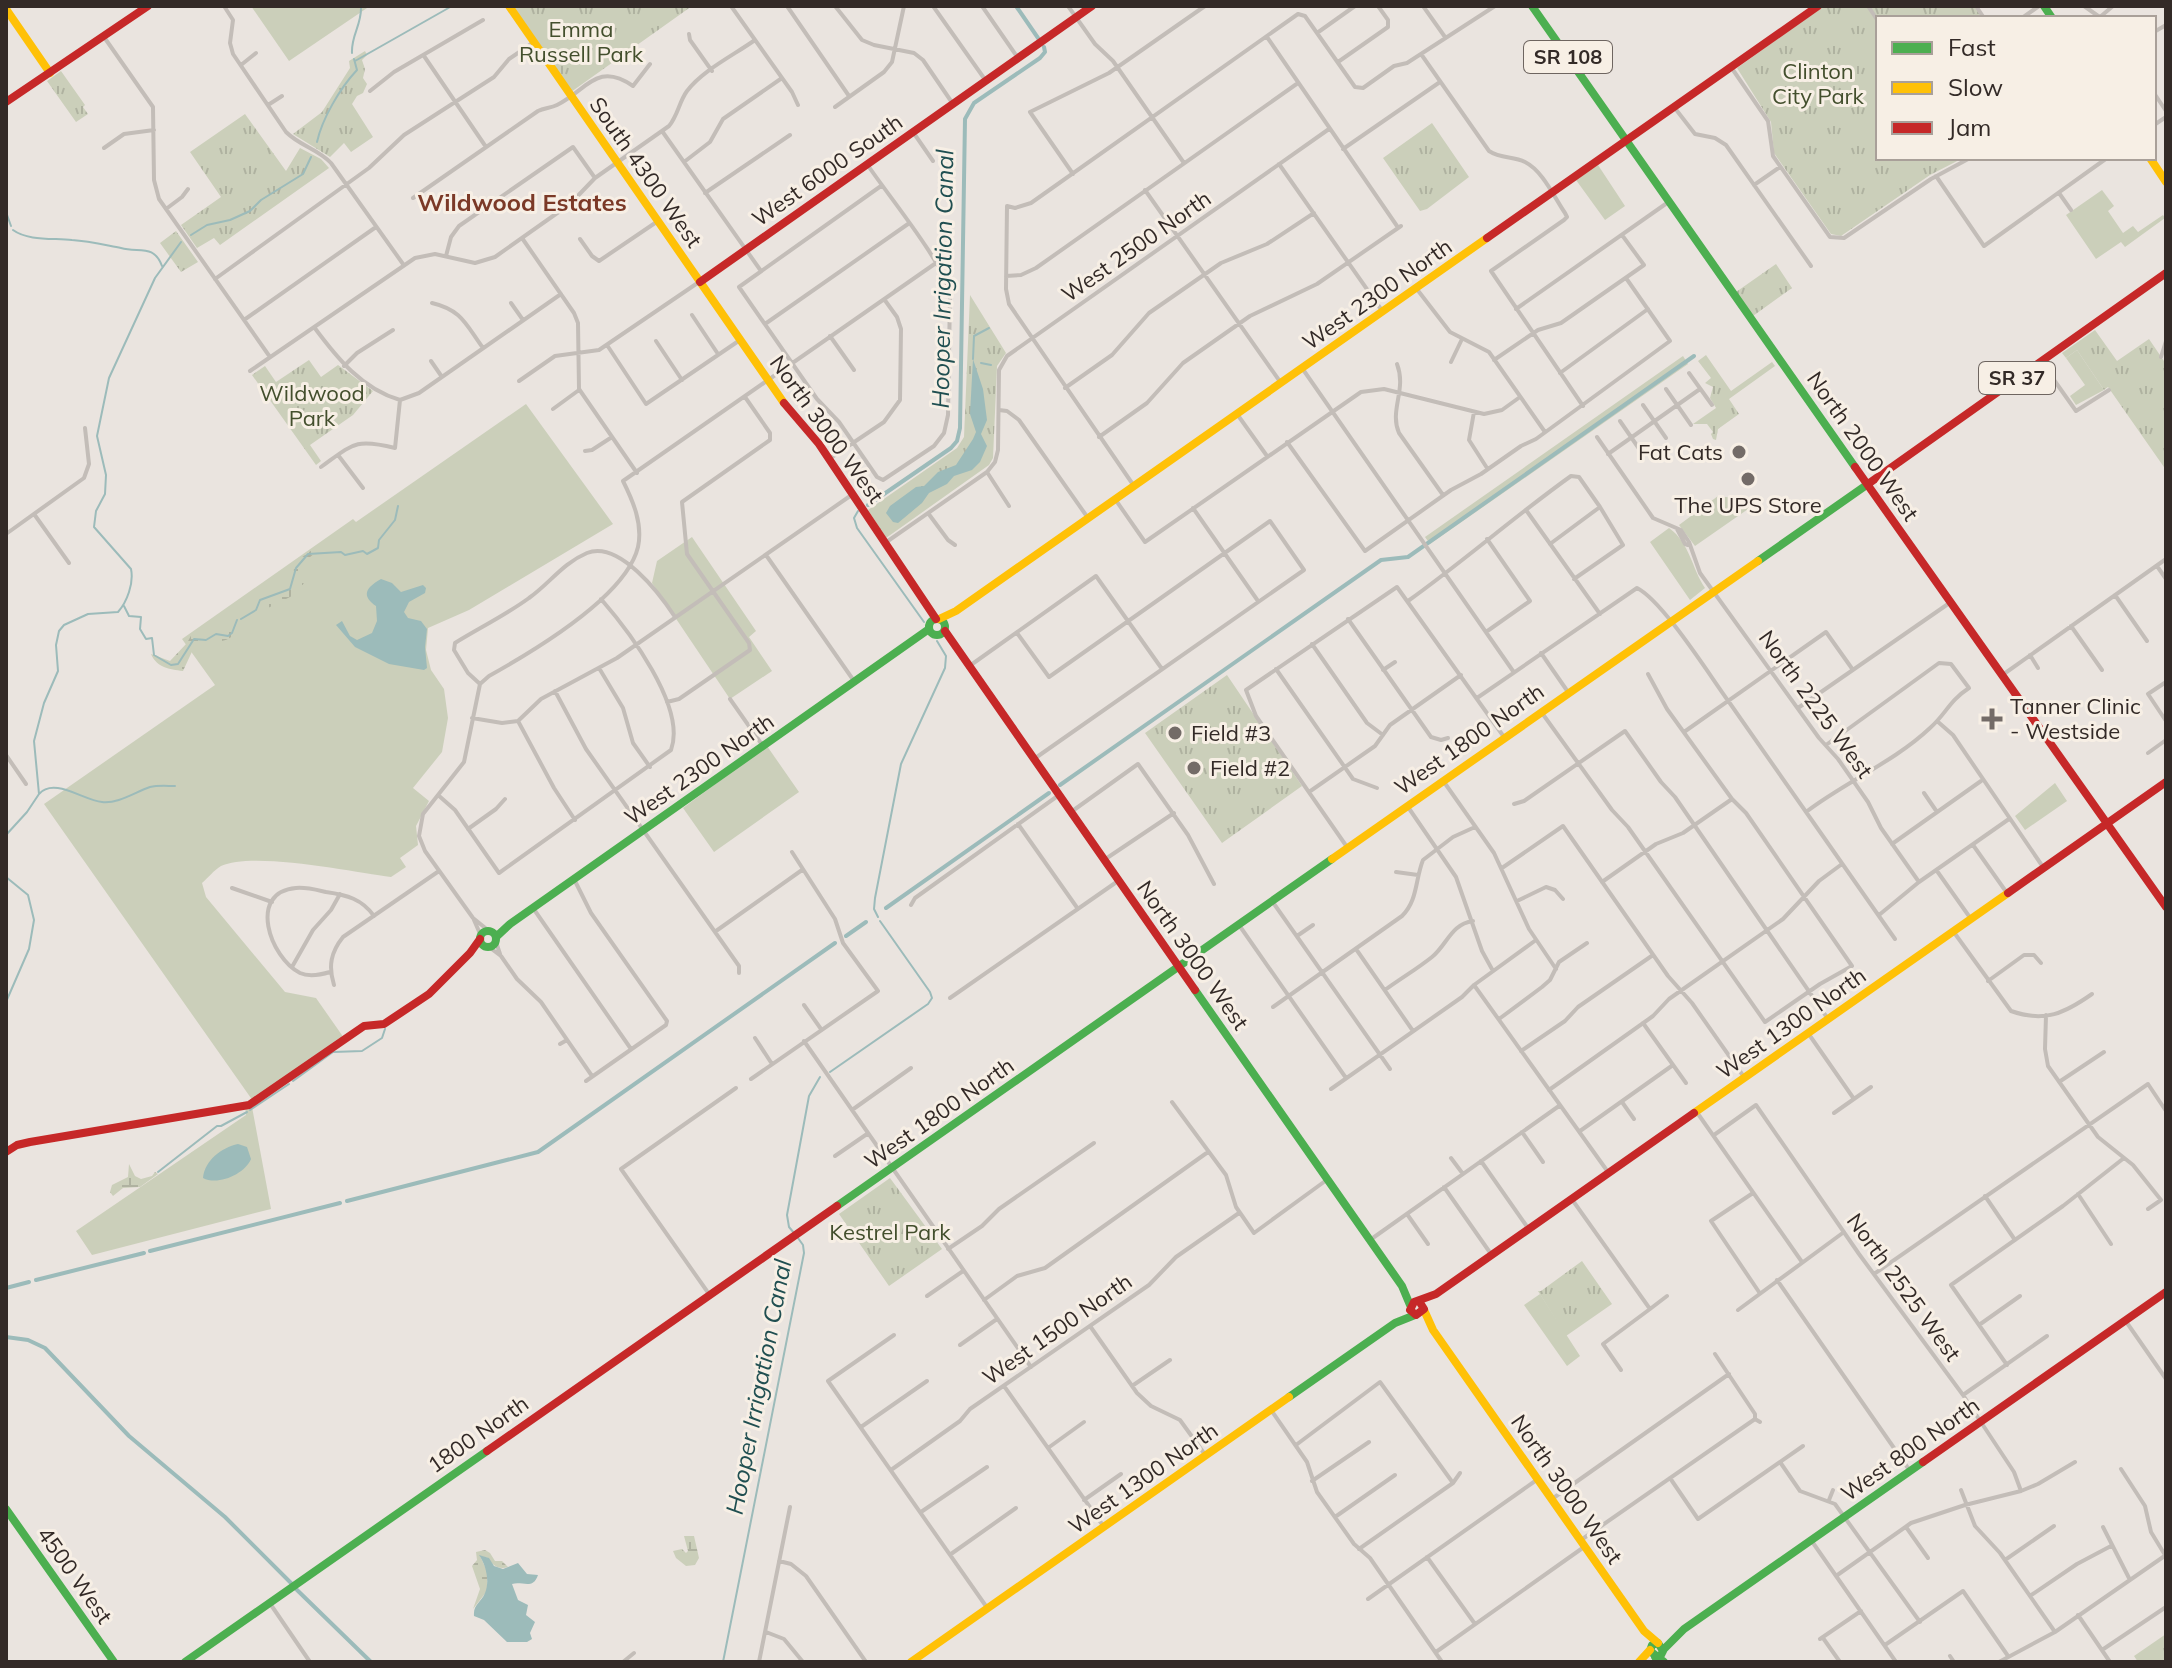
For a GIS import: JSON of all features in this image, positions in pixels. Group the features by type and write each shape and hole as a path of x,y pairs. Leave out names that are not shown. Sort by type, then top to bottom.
{"main road":[{"path":"6,102 148,6"},
{"name":"South 4300 West","path":"509,6 753,359"},
{"name":"West 6000 South","path":"700,282 1092,6"},
{"name":"North 2000 West","path":"1532,6 2166,907"},
{"name":"West 2300 North","path":"6,1152 30,1142 249,1105 364,1026 384,1024 429,994 470,953 510,924 1818,6"},
{"path":"6,9 50,73"},
{"path":"2151,160 2166,182"},
{"name":"West 1800 North","path":"795,1235 2166,273"},
{"name":"North 3000 West","path":"753,359 791,414 819,444 937,627 1034,759 1658,1652"},
{"name":"West 1300 North","path":"911,1662 2166,782"},
{"name":"1800 North","path":"185,1662 795,1235"},
{"name":"West 800 North","path":"1640,1662 2166,1292"},
{"name":"4500 West","path":"6,1509 114,1662"}],"street":[{"path":"224,6 233,20 231,48 268,105 295,141 324,155 403,265"},
{"path":"731,6 798,105"},
{"path":"787,6 850,97"},
{"path":"835,6 862,40 914,53 923,60 953,104"},
{"path":"835,107 884,72 892,62 904,7 896,6"},
{"path":"933,6 986,81"},
{"path":"982,6 1018,58"},
{"path":"1068,6 1095,44 1117,67 1184,163"},
{"path":"1073,174 1030,112 1094,82 1205,6"},
{"path":"1317,33 1355,6"},
{"path":"1338,62 1388,27 1388,20 1378,6"},
{"path":"1423,6 1445,37"},
{"path":"1298,14 1305,16 1355,87 1363,88 1495,6"},
{"path":"1134,486 1009,304 1006,276 1007,206 1015,208 1031,203 1267,37 1298,14 1299,7"},
{"path":"370,91 394,72 483,20"},
{"path":"689,34 712,71"},
{"path":"104,37 149,101 154,116 155,191 270,357"},
{"path":"1099,437 1147,403 1183,363 1239,323 1317,284 1399,226 1267,37"},
{"path":"250,371 403,265 424,255 466,262 485,261 522,238 570,204 595,178 662,131 677,117 684,95 755,40"},
{"path":"215,279 379,160 404,135 494,77 509,59 534,42"},
{"path":"241,65 256,53"},
{"path":"1421,54 1489,151 1501,158 1527,163 1537,171 1567,217 1491,271 1583,406"},
{"path":"424,55 486,147"},
{"path":"413,198 538,111 554,106 594,79 607,75 621,78 633,86 650,64"},
{"path":"1731,67 1768,121 1770,148 1780,167 1830,237 1839,240 1936,176 1966,160"},
{"path":"684,162 710,142 723,119 782,78"},
{"path":"1343,149 1440,82"},
{"path":"1006,276 1021,275 1036,268 1298,83"},
{"path":"268,105 282,96"},
{"path":"2156,96 2166,114"},
{"path":"1674,107 1695,134 1715,138 1726,145 1811,266"},
{"name":"West 2500 North","path":"987,472 997,456 1000,365 1007,356 1329,129"},
{"path":"104,148 124,134 154,130"},
{"path":"662,131 761,271"},
{"path":"913,132 933,161"},
{"path":"705,193 790,135"},
{"path":"446,257 451,237 459,226 573,147 595,178"},
{"path":"1936,176 1984,246 2104,160"},
{"path":"867,164 945,276 950,295 948,415 944,433 922,455 887,479 880,479 839,422 817,399 739,287 881,186"},
{"path":"1279,164 1383,312"},
{"path":"1754,185 1780,167"},
{"path":"166,209 188,189"},
{"path":"1145,190 1281,383"},
{"path":"2059,193 2071,210"},
{"path":"1516,309 1669,201"},
{"path":"1065,388 1112,355 1149,313 1231,257 1279,238 1314,213"},
{"path":"580,239 599,261 658,221"},
{"path":"765,324 908,224"},
{"path":"244,320 376,227"},
{"path":"1494,360 1533,333 1561,323 1644,265 1622,235"},
{"path":"522,238 578,323 579,390 637,473"},
{"path":"592,1076 541,1002 517,979 439,871 421,843 419,828 423,814 464,762 480,684 560,633 601,599 629,567 638,548 637,513 623,481 936,263"},
{"path":"1287,442 1365,551 1443,495 1583,406 1670,341 1626,278"},
{"name":"West 6000 South","path":"519,381 555,356 593,352 607,345 700,282"},
{"path":"1416,288 1440,322 1462,339 1479,346 1494,360 1545,432"},
{"path":"314,327 344,366 386,396 400,400 418,394 561,294"},
{"path":"829,459 890,417 901,394 901,329 897,317 884,299"},
{"path":"432,303 459,313 483,348"},
{"path":"511,303 523,320"},
{"path":"1560,373 1648,309"},
{"path":"692,315 718,354"},
{"path":"344,366 382,334 393,330"},
{"path":"830,336 854,370"},
{"path":"1451,362 1462,339"},
{"path":"607,345 646,404 740,340"},
{"path":"656,341 682,380"},
{"path":"2161,357 2166,341"},
{"path":"431,361 442,377"},
{"path":"2041,361 2076,411 2109,390"},
{"path":"1397,364 1402,383 1395,424 1443,495"},
{"path":"1302,368 1514,672"},
{"path":"1689,373 1712,405"},
{"path":"1608,454 1677,405 1709,388"},
{"path":"1666,389 1691,425"},
{"path":"553,409 579,390"},
{"path":"1115,499 1145,542 1332,411 1367,390 1401,393 1474,412 1494,413 1520,397"},
{"path":"666,702 679,699 750,650 749,643 687,554 682,502 770,440 770,433 745,397"},
{"path":"321,467 363,441 395,448 400,400"},
{"path":"1643,405 1666,438"},
{"path":"999,410 1007,411 1019,420 1088,518"},
{"path":"1474,412 1469,440 1487,469"},
{"path":"1237,414 1267,456"},
{"path":"1620,421 1642,453"},
{"path":"6,534 84,478 89,464 85,428"},
{"path":"585,451 612,437"},
{"name":"North 2225 West","path":"1597,437 1653,518 1681,530 1694,553 1700,573 1712,591 1853,781 1919,882"},
{"path":"338,455 363,488"},
{"path":"885,543 987,472 1009,506"},
{"path":"1408,601 1571,476 1576,476 1600,507 1623,545 1574,579"},
{"path":"472,718 502,723 518,721 533,705 636,645 853,494"},
{"path":"1550,544 1600,507"},
{"path":"1193,508 1258,601"},
{"path":"1526,510 1600,614"},
{"path":"928,513 955,545"},
{"path":"34,514 69,563"},
{"path":"1017,633 1049,677 1270,521 1304,570 1034,759"},
{"path":"1486,632 1530,601 1487,539"},
{"path":"480,684 468,673 453,647 457,642 529,599 561,569 588,552 610,552 645,579 675,617"},
{"path":"766,555 855,682"},
{"path":"2001,676 2166,559"},
{"path":"2157,566 2166,579"},
{"path":"968,667 1096,576 1162,669"},
{"path":"1347,847 1256,716 1246,690 1397,587 1504,737"},
{"path":"1477,698 1637,588 1650,596 1728,701 1895,939"},
{"path":"2115,595 2147,641"},
{"path":"438,795 455,810 499,873 667,755 674,742 674,733 655,673 601,599"},
{"path":"1798,708 1950,603"},
{"path":"1348,619 1431,737 1441,740 1448,738"},
{"path":"2071,626 2102,670"},
{"path":"1684,732 1826,632 1853,670"},
{"path":"1312,644 1367,723 1383,735"},
{"path":"1541,653 1568,692"},
{"path":"2030,655 2038,668"},
{"path":"1383,670 1395,662"},
{"path":"1806,812 1930,729 1954,698 1969,688 1956,668 1945,662 1939,663 1826,745"},
{"path":"599,668 623,708 633,743 650,767"},
{"path":"1276,669 1353,779 1377,788"},
{"path":"1541,711 1765,1022 1852,966 1746,813 1732,799 1684,732 1648,674"},
{"path":"1309,792 1375,746 1390,725 1461,675"},
{"path":"2166,682 2148,694 2166,721"},
{"path":"555,691 586,749 739,966 739,973"},
{"path":"730,699 763,746"},
{"path":"518,721 575,820"},
{"path":"1937,721 1953,735 2043,868"},
{"path":"1514,804 1524,801 1625,731 1828,1019"},
{"path":"2148,753 2166,740"},
{"path":"6,755 26,784"},
{"path":"1071,812 1137,764 1174,813 1213,877 1214,884"},
{"path":"1443,780 1502,868 1536,940 1556,969"},
{"path":"1892,844 1982,780"},
{"path":"1924,793 1937,812"},
{"path":"911,905 915,898 1059,795"},
{"path":"468,829 505,799"},
{"path":"1602,882 1732,799"},
{"path":"1406,805 1456,877 1482,951 1493,971"},
{"path":"1104,860 1174,813"},
{"path":"1878,915 2009,819"},
{"path":"1018,824 1078,909"},
{"path":"1502,868 1563,826 1653,955 1692,1003 1744,1077"},
{"path":"1273,1007 1410,908 1423,860 1475,827"},
{"path":"1973,845 2007,893"},
{"path":"751,1079 878,991 843,943 835,919 792,852"},
{"path":"1549,1090 1783,919 1819,881 1842,864"},
{"path":"715,932 802,870"},
{"path":"334,985 330,972 337,944 439,871"},
{"path":"1937,871 1971,919"},
{"path":"1396,872 1418,875"},
{"path":"574,879 591,913 667,1021 666,1025 586,1081"},
{"path":"950,998 1119,880"},
{"path":"1517,901 1546,887 1555,890 1563,899"},
{"path":"232,888 272,902"},
{"path":"330,972 301,974 292,967 267,930 266,921 272,902 281,892 294,888 340,894 361,901 374,916"},
{"path":"292,967 313,930 331,910 340,894"},
{"path":"1272,901 1390,1069"},
{"path":"533,908 631,1049"},
{"path":"473,918 489,939"},
{"path":"1385,990 1435,955 1457,927 1473,921"},
{"path":"1239,925 1346,1078"},
{"path":"1297,936 1313,925"},
{"path":"1953,931 2011,1011 2046,1015 2065,1012 2092,994"},
{"path":"1331,1089 1462,997 1536,940"},
{"path":"1499,1019 1542,987 1559,962 1587,943"},
{"path":"1356,949 1413,1031"},
{"path":"1521,1051 1653,955"},
{"path":"1988,981 2024,955 2034,955 2041,963"},
{"path":"1474,985 1608,1172"},
{"path":"804,1005 821,1029"},
{"path":"2046,1015 2046,1059 2098,1137 2139,1171 2163,1199 2148,1209"},
{"path":"1643,1023 1686,1083"},
{"path":"1808,1033 1854,1099"},
{"path":"755,1038 772,1064"},
{"path":"560,1044 567,1040"},
{"path":"804,1041 1031,1367"},
{"path":"2059,1082 2104,1052"},
{"path":"1580,1131 1673,1065"},
{"path":"852,1110 911,1068"},
{"path":"1874,1274 2148,1084 2166,1111"},
{"path":"1834,1113 1871,1087"},
{"path":"709,1294 621,1169 736,1088"},
{"path":"1172,1102 1226,1175 1239,1213 1254,1233 1328,1179"},
{"path":"1622,1102 1634,1119"},
{"name":"North 2525 West","path":"1714,1135 1756,1105 1963,1395 2014,1472 2021,1491"},
{"path":"1370,1240 1559,1106"},
{"path":"1696,1111 1802,1262"},
{"path":"1522,1132 1543,1162"},
{"path":"835,1156 867,1134"},
{"path":"948,1249 982,1226 999,1209 1094,1143"},
{"path":"984,1300 1017,1276 1045,1268 1208,1152"},
{"path":"1451,1158 1463,1174"},
{"path":"2007,1365 1951,1285 2124,1158"},
{"path":"1481,1161 1529,1228"},
{"path":"1444,1187 1491,1255"},
{"path":"1753,1193 1711,1221 1759,1292"},
{"path":"2078,1194 2111,1244"},
{"path":"1985,1196 2015,1240"},
{"path":"1571,1198 1650,1309"},
{"name":"West 1500 North","path":"891,1470 960,1421 970,1409 1149,1285 1176,1257 1239,1213"},
{"path":"1407,1214 1428,1244"},
{"path":"1738,1310 1844,1232"},
{"path":"927,1296 963,1271"},
{"path":"1777,1280 1910,1471"},
{"path":"1621,1370 1603,1344 1667,1296"},
{"path":"1979,1325 2020,1296"},
{"path":"960,1345 997,1319"},
{"path":"2125,1320 2166,1379"},
{"path":"1090,1326 1132,1386 1151,1406 1180,1420 1206,1456"},
{"path":"894,1335 828,1381 988,1609"},
{"path":"1963,1395 2047,1336"},
{"path":"1436,1652 1670,1478 1757,1420 1715,1354"},
{"path":"1132,1386 1170,1360"},
{"path":"1552,1499 1729,1374"},
{"path":"861,1427 927,1381"},
{"path":"1296,1445 1380,1382 1453,1483"},
{"path":"1004,1386 1104,1527"},
{"path":"1271,1410 1307,1462 1312,1481 1335,1517 1359,1549 1370,1558 1442,1662"},
{"path":"1048,1448 1084,1422"},
{"path":"1312,1481 1369,1442"},
{"path":"1670,1478 1698,1519 1803,1446"},
{"path":"1780,1462 1800,1491 1829,1500 1845,1517 1920,1622"},
{"path":"1836,1576 1923,1518 2021,1491 2075,1462"},
{"path":"921,1512 987,1467"},
{"path":"1999,1662 2055,1632 2166,1556 2151,1532 2145,1506 2121,1469"},
{"path":"1359,1549 1453,1483 1460,1473"},
{"path":"1084,1500 1121,1474"},
{"path":"1335,1517 1395,1475"},
{"path":"1368,1599 1538,1479"},
{"path":"1829,1500 1833,1490"},
{"path":"1961,1490 1975,1526 2005,1560 2055,1632"},
{"path":"759,1662 790,1507"},
{"path":"951,1554 1016,1508"},
{"path":"2005,1560 2054,1526"},
{"path":"1906,1527 1928,1558"},
{"path":"2103,1527 2130,1580"},
{"path":"1811,1540 1896,1662"},
{"path":"2030,1596 2077,1564 2111,1546"},
{"path":"1427,1557 1475,1624"},
{"path":"779,1561 791,1564 806,1576 866,1662"},
{"path":"1885,1645 1963,1591 2008,1656"},
{"path":"269,1602 310,1662"},
{"path":"2102,1650 2166,1607"},
{"path":"1840,1662 1822,1639 1861,1611"},
{"path":"2078,1615 2110,1662"},
{"path":"765,1632 784,1639 803,1662"},
{"path":"623,1662 634,1653"},
{"path":"1950,1656 1954,1662"}],"green space":[{"path":"251,6 370,6 289,61"},
{"name":"Emma Russell Park","path":"512,6 692,6 571,92"},
{"name":"Clinton City Park","path":"1824,6 1974,6 1981,16 1876,16 1876,160 1959,160 1930,175 1841,236 1831,234 1774,153 1771,122 1737,68"},
{"path":"365,51 363,78 367,84 352,104 373,137 351,152 344,143 330,157 293,134 322,112 350,68 349,61"},
{"path":"61,71 88,114 76,122 47,81"},
{"path":"245,114 286,171 300,148 321,159 329,168 220,245 214,238 197,248 181,225 221,197 190,152"},
{"path":"1432,123 1469,177 1420,211 1383,158"},
{"path":"1598,165 1625,206 1605,220 1576,180"},
{"path":"2102,190 2114,206 2108,211 2123,233 2133,226 2138,232 2163,215 2165,218 2125,247 2121,242 2096,259 2066,215"},
{"path":"176,231 198,262 181,272 160,243"},
{"path":"1776,264 1792,288 1753,316 1736,292"},
{"path":"970,295 1006,353 997,366 993,458 989,465 886,538 868,510 957,448 964,437"},
{"path":"2095,330 2117,361 2149,339 2166,364 2166,470 2108,387 2104,390 2077,350 2066,358 2062,353"},
{"path":"2077,350 2104,390 2076,405 2070,396 2085,385 2066,358"},
{"path":"1706,355 1731,391 1772,362 1775,366 1729,399 1739,414 1718,429 1716,440 1707,424 1693,424 1716,408 1710,398 1713,387 1705,383 1711,378 1698,361"},
{"path":"1683,356 1688,364 1430,544 1425,537"},
{"name":"Wildwood Park","path":"309,360 321,377 338,365 373,391 353,415 310,445 321,461 316,465 252,375 265,366 276,382"},
{"path":"526,404 613,524 469,610 428,628 426,650 431,670 444,689 448,718 442,752 413,788 429,801 416,826 418,845 400,858 406,867 391,877 279,862 236,862 221,866 202,883 206,897 285,992 316,998 344,1038 257,1099 259,1103 252,1107 271,1209 92,1255 76,1231 246,1115 245,1104 253,1101 44,804 215,685 182,639 353,519 356,522"},
{"path":"1718,496 1749,500 1755,507 1695,546 1679,525"},
{"path":"1669,528 1682,541 1705,588 1690,600 1650,542"},
{"path":"692,537 756,631 749,637 772,671 730,699 652,583 657,561"},
{"path":"312,550 315,553 304,562 305,581 298,593 242,621 240,617 255,601 287,588 293,582 294,568"},
{"path":"233,617 240,626 237,632 221,641 196,643 183,671 160,665 151,654 170,661 193,632 226,627 229,618"},
{"path":"1227,675 1302,786 1222,843 1145,733"},
{"path":"767,746 799,792 714,852 683,808"},
{"path":"2055,783 2067,801 2025,830 2015,816"},
{"path":"129,1164 135,1176 141,1179 155,1172 158,1174 140,1187 123,1188 113,1196 110,1192 112,1185 128,1177"},
{"name":"Kestrel Park","path":"890,1178 942,1249 889,1286 839,1214"},
{"path":"1582,1261 1612,1304 1566,1336 1538,1291"},
{"path":"1540,1294 1580,1356 1567,1366 1524,1305"},
{"path":"684,1536 694,1536 699,1558 695,1565 686,1566 673,1551 688,1551"},
{"path":"485,1550 495,1561 502,1561 508,1567 496,1567 488,1558 480,1556 487,1571 487,1591 473,1609 480,1589 472,1566 477,1560 476,1552"},
{"path":"2166,1634 2166,1662 2138,1662 2134,1656"}],"water":[{"path":"973,359 983,389 987,420 981,434 987,446 980,462 972,470 954,476 947,484 929,493 898,523 893,522 886,513 890,506 916,487 924,486 938,472 956,465 973,439 976,432 970,414"},
{"path":"381,579 392,583 401,592 423,585 426,588 425,593 409,602 404,612 408,618 421,621 427,629 427,668 424,670 389,664 355,647 336,625 342,621 350,636 357,640 372,633 377,621 376,606 368,598 367,591"},
{"path":"238,1144 247,1147 251,1159 243,1169 216,1181 203,1178 215,1156"},
{"path":"479,1555 489,1558 494,1566 503,1569 518,1563 527,1574 538,1575 530,1584 512,1584 518,1600 528,1605 526,1615 535,1622 530,1633 532,1639 527,1642 507,1642 484,1620 474,1616 487,1583"}],"waterway":[{"path":"352,53 361,6"},
{"path":"355,61 452,6"},
{"name":"Hooper Irrigation Canal","path":"1016,6 1038,38"},
{"name":"Hooper Irrigation Canal","path":"868,505 957,441 960,428 965,119 974,103 1040,58 1045,52 1044,47"},
{"path":"317,142 332,104 357,70 354,59"},
{"path":"191,235 207,225 250,211 261,200 303,174 311,157"},
{"path":"6,212 11,226"},
{"path":"13,230 33,237 150,252 162,266"},
{"path":"6,835 39,794 34,741 44,703 58,671 56,645 59,631 64,625 88,614 118,612 129,592 131,569 94,527 96,511 105,494 106,475 97,436 109,378 155,278 181,242"},
{"path":"973,359 974,336 989,328"},
{"path":"1060,785 1381,560 1408,557 1694,356"},
{"path":"981,363 991,365"},
{"path":"241,619 256,610 260,600 290,589 296,568 308,554 341,552 345,555 363,551 367,554 378,548 379,540 395,520 398,506"},
{"name":"Hooper Irrigation Canal","path":"858,511 854,518 857,528 924,622"},
{"path":"124,606 129,616 141,617 140,629 146,639 152,638 154,655 171,665 178,664 194,639 206,640 216,634 228,636 237,620"},
{"name":"Hooper Irrigation Canal","path":"878,917 874,909 875,898 901,764 945,668 946,656 937,641"},
{"path":"39,794 45,789 61,789 108,802 150,787 175,786"},
{"path":"886,908 1049,793"},
{"path":"6,877 28,895 34,920 29,949 6,1002"},
{"name":"Hooper Irrigation Canal","path":"830,1072 928,1004 932,998 880,921"},
{"path":"846,936 866,922"},
{"path":"347,1201 538,1152 835,943"},
{"path":"293,1081 333,1052 362,1051 382,1038 385,1029"},
{"name":"Hooper Irrigation Canal","path":"794,1233 789,1227 787,1215 809,1096 820,1077"},
{"path":"250,1110 289,1084"},
{"path":"158,1172 217,1126 247,1112"},
{"path":"150,1251 340,1203"},
{"name":"Hooper Irrigation Canal","path":"723,1662 804,1253 798,1238"},
{"path":"36,1280 144,1253"},
{"path":"6,1288 29,1282"},
{"name":"Hooper Irrigation Canal","path":"6,1337 28,1340 45,1348 129,1436 225,1517 292,1584"},
{"name":"Hooper Irrigation Canal","path":"296,1589 371,1662"}],"traffic: fast":[{"path":"1532,6 1855,467"},
{"path":"2044,6 2051,16"},
{"path":"1758,561 1868,484"},
{"path":"934,619 940,619 945,627 943,633 934,635 929,630 929,624 934,619"},
{"path":"496,937 510,924 929,629"},
{"path":"837,1206 1332,859"},
{"path":"488,931 494,933 496,939 494,945 488,947 482,945 480,939 482,933 488,931"},
{"path":"1195,990 1402,1286 1410,1305"},
{"path":"1289,1397 1395,1323 1415,1315"},
{"path":"185,1662 487,1451"},
{"path":"1663,1650 1684,1629 1923,1462"},
{"path":"6,1509 114,1662"},
{"path":"1655,1657 1661,1655 1663,1651 1658,1643 1652,1645 1650,1651 1664,1662"}],"traffic: slow":[{"path":"509,6 784,403"},
{"path":"6,9 50,73"},
{"path":"2151,160 2166,182"},
{"path":"939,619 956,611 1487,238"},
{"path":"1332,859 1758,561"},
{"path":"1694,1113 2008,893"},
{"path":"1424,1310 1433,1330 1644,1631 1658,1643"},
{"path":"911,1662 1289,1397"},
{"path":"1639,1662 1650,1650"}],"traffic: jam":[{"path":"6,102 148,6"},
{"path":"700,282 1092,6"},
{"path":"1487,238 1818,6"},
{"path":"1868,484 2166,273"},
{"path":"784,403 819,444 936,619"},
{"path":"1855,467 2166,907"},
{"path":"945,631 1195,990"},
{"path":"2008,893 2166,782"},
{"path":"6,1152 30,1142 249,1105 364,1026 384,1024 429,994 480,939"},
{"path":"1419,1301 1424,1309 1416,1315 1410,1310 1414,1302 1436,1294 1694,1113"},
{"path":"487,1451 837,1206"},
{"path":"1923,1462 2166,1292"}],"place":[{"name":"Fat Cats","path":"1739,452"},
{"name":"The UPS Store","path":"1748,479"},
{"name":"Tanner Clinic - Westside","path":"1992,719"},
{"name":"Field #3","path":"1175,733"},
{"name":"Field #2","path":"1194,768"}],"district":[{"name":"Wildwood Estates","path":"522,203"}]}
